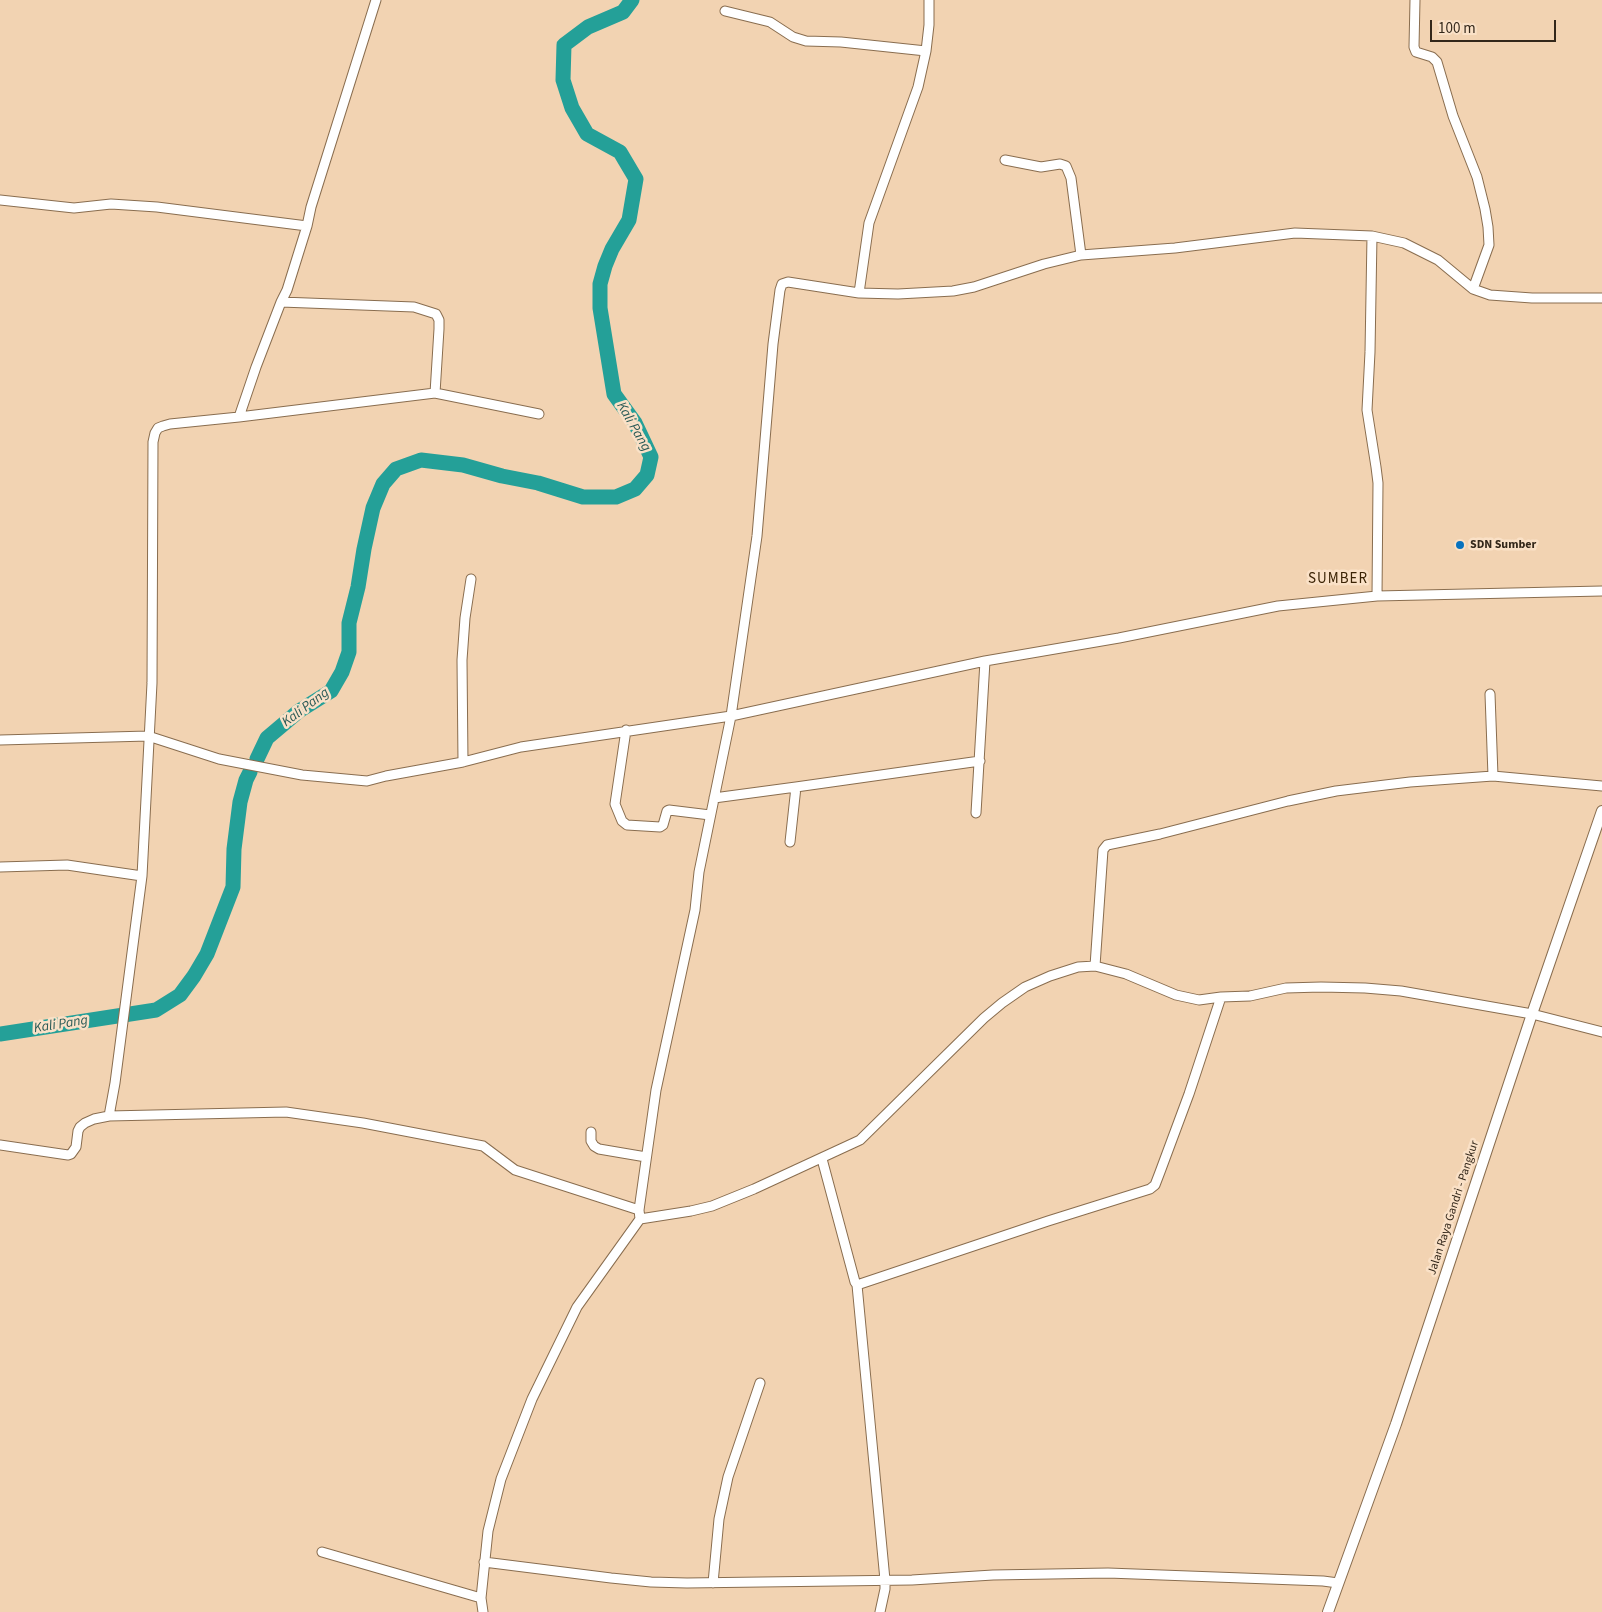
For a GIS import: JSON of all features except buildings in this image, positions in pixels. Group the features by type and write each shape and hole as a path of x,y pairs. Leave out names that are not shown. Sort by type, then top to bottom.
{"street":[{"path":"239,417 256,367 287,290 376,0"},
{"path":"859,292 869,224 918,87 926,50 929,0"},
{"path":"1415,0 1414,47 1416,52 1432,57 1437,62 1453,116 1477,177 1485,209 1488,245 1473,289"},
{"path":"725,11 770,22 793,37 806,41 841,42 926,50"},
{"path":"1005,160 1041,167 1060,164 1066,166 1071,178 1081,255"},
{"path":"0,200 74,208 111,204 157,207 307,226"},
{"path":"483,1612 484,1562 488,1531 501,1479 532,1399 576,1307 640,1214 656,1090 695,910 699,872 731,716 757,536 773,344 782,284 788,282 859,292 898,294 953,291 974,287 1044,264 1081,255 1174,248 1295,233 1372,236 1404,243 1438,260 1473,289 1490,295 1602,298"},
{"path":"1372,236 1370,352 1366,410 1378,483 1377,596"},
{"path":"281,302 414,307 436,314 439,320 436,393"},
{"path":"110,1116 142,876 152,683 153,442 158,428 170,424 436,393 539,414"},
{"path":"463,762 462,660 471,579"},
{"path":"0,740 148,736 219,758 302,775 367,782 401,773 463,762 521,747 731,716 985,661 1118,638 1278,606 1377,596 1602,591"},
{"path":"976,813 985,661"},
{"path":"1490,694 1494,776"},
{"path":"626,730 615,804 622,821 627,825 660,828 669,810 710,815"},
{"path":"714,798 980,761"},
{"path":"1095,966 1103,850 1106,845 1160,834 1288,801 1336,791 1410,782 1494,776 1602,786"},
{"path":"790,842 796,788"},
{"name":"Jalan Raya Gandri - Pangkur","path":"1328,1612 1396,1424 1532,1014 1602,811"},
{"path":"0,866 67,865 142,876"},
{"path":"0,1145 71,1154 76,1147 80,1127 88,1121 110,1116 286,1112 363,1123 483,1146 515,1170 640,1214 691,1211 712,1206 754,1189 860,1140 984,1018 1002,1003 1025,987 1050,976 1078,968 1095,966 1126,974 1176,995 1199,1000 1250,996 1286,988 1365,988 1401,991 1532,1014 1602,1032"},
{"path":"855,1281 1150,1189 1157,1180 1164,1164 1221,997"},
{"path":"590,1132 591,1141 599,1149 646,1157"},
{"path":"822,1159 855,1281 885,1580 880,1612"},
{"path":"712,1583 720,1519 728,1477 760,1384"},
{"path":"322,1552 482,1598"},
{"path":"484,1562 651,1582 912,1580 993,1575 1108,1573 1338,1583"}],"waterway":[{"name":"Kali Pang","path":"257,759 267,738 299,711 331,691 342,672 349,652 349,623 373,508 383,484 396,469 421,460 463,465 502,476 538,483 583,497 616,497 635,489 647,475 651,457 635,423 614,394 600,308 600,284 605,266 612,249 629,220 636,179 620,152 587,134 572,108 563,80 564,45 588,27 623,12 632,0"},
{"name":"Kali Pang","path":"0,1034 156,1010 180,995 207,954 233,887 234,849 240,802 250,772"}],"place":[{"name":"SDN Sumber","path":"1460,545"}],"district":[{"name":"SUMBER","path":"1338,580"}]}
